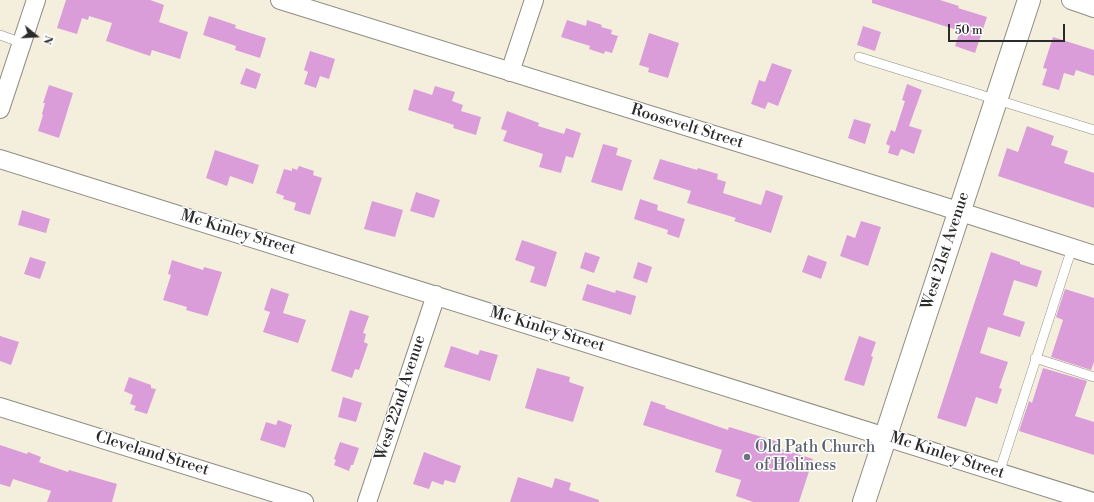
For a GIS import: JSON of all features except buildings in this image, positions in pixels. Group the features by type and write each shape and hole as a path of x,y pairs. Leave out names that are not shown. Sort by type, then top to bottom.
{"street":[{"path":"0,108 36,0"},
{"name":"Roosevelt Street","path":"280,0 936,204 1094,255"},
{"path":"510,72 534,0"},
{"name":"West 21st Avenue","path":"864,502 1029,0"},
{"path":"1070,0 1094,8"},
{"name":"Mc Kinley Street","path":"0,159 1093,502"},
{"name":"West 22nd Avenue","path":"367,502 436,295"},
{"name":"Cleveland Street","path":"0,407 304,502"}],"lane":[{"path":"0,35 22,43"},
{"path":"859,57 1094,130"},
{"path":"999,473 1035,358 1072,248"},
{"path":"1035,358 1094,377"}],"place":[{"name":"Old Path Church of Holiness","path":"747,457"}]}
